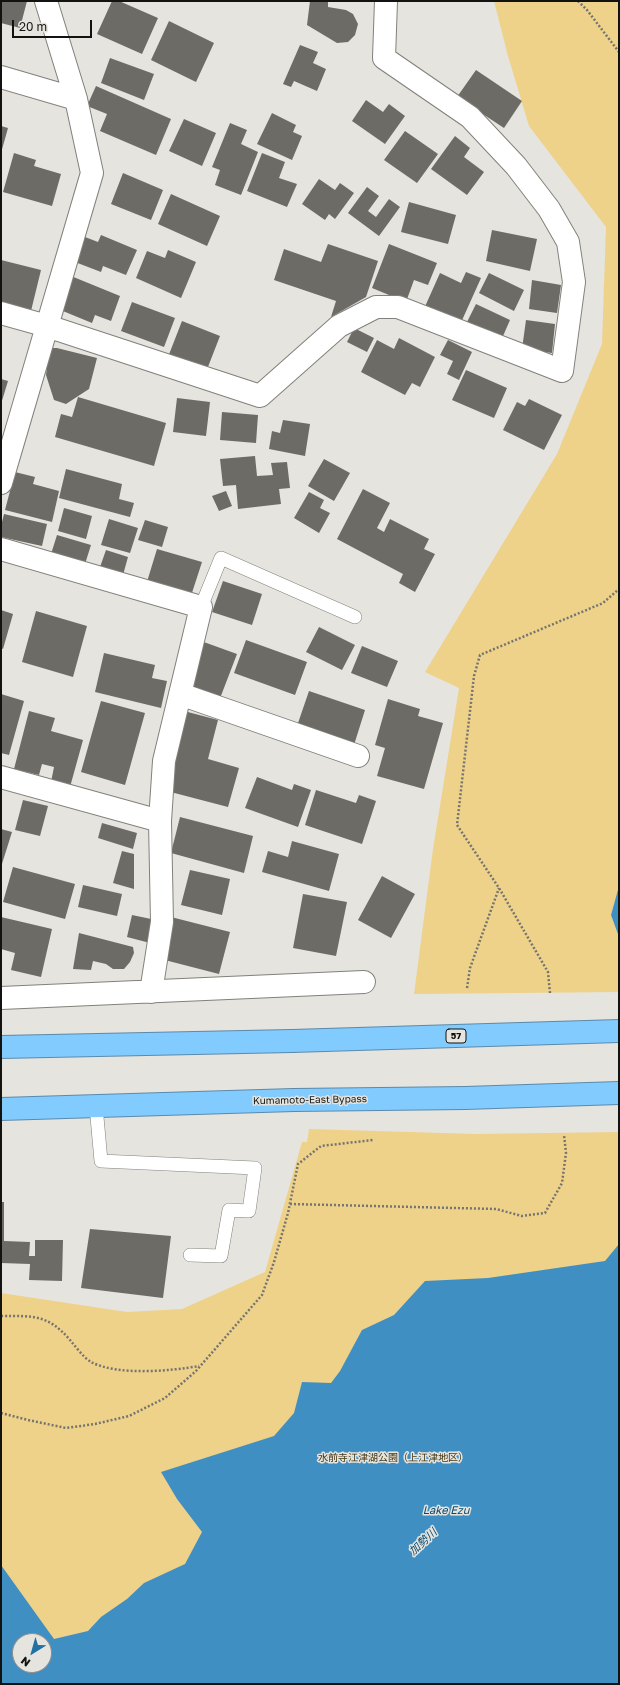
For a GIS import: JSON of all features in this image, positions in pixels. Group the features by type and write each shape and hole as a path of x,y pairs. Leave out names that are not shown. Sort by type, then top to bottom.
{"highway":[{"name":"57","path":"1,1047 292,1041 619,1031"},
{"name":"Kumamoto-East Bypass","path":"1,1109 294,1100 465,1098 619,1093"}],"street":[{"path":"1,483 92,173 76,99 46,1"},
{"path":"1,313 47,326 260,396 339,326 376,307 398,307 562,371 574,282 568,242 549,209 516,166 470,118 384,58 386,1"},
{"path":"1,77 76,99"},
{"path":"1,549 201,607 164,761 160,821 162,922 151,992"},
{"path":"180,694 358,756"},
{"path":"1,777 160,821"},
{"path":"1,998 364,982"}],"lane":[{"path":"201,607 221,558 355,617"},
{"path":"96,1106 101,1161 255,1168 250,1211 229,1210 220,1256 190,1254"}],"path":[{"path":"578,1 587,10 619,52"},
{"path":"550,993 548,972 499,888 457,824 474,676 480,655 603,603 619,589"},
{"path":"467,988 470,968 499,888"},
{"path":"290,1204 496,1209 522,1216 546,1213 562,1182 566,1153 564,1135"},
{"path":"1,1413 66,1428 95,1424 129,1416 165,1398 196,1371 262,1295 274,1262 290,1204 298,1164 321,1146 373,1140"},
{"path":"1,1316 31,1316 49,1322 62,1330 90,1361 106,1368 173,1371 200,1366"}],"green space":[{"path":"494,1 619,1 619,886 611,915 619,937 619,992 414,994 433,849 459,688 425,672 557,454 602,344 606,227 529,126 508,56"},
{"name":"水前寺江津湖公園（上江津地区）","path":"309,1129 476,1134 619,1132 619,1684 1,1684 1,1293 127,1312 182,1309 265,1272 302,1142 307,1142"}],"water":[{"path":"619,886 619,937 611,915"},
{"name":"Lake Ezu","path":"619,1244 619,1684 1,1684 1,1565 50,1633 12,1633 12,1673 52,1673 52,1636 54,1639 88,1631 101,1617 127,1599 144,1583 185,1564 202,1532 177,1499 161,1472 274,1436 294,1413 302,1382 331,1383 340,1371 362,1330 394,1315 425,1281 488,1278 605,1261"}],"building":[{"path":"1,1 27,1 20,28 1,23"},
{"path":"112,1 119,1 158,18 142,54 97,34"},
{"path":"310,1 328,1 328,7 346,10 353,14 358,24 355,35 348,42 337,43 307,25"},
{"path":"169,21 214,43 196,82 151,60"},
{"path":"300,45 318,52 313,63 326,69 317,91 294,81 291,87 283,84"},
{"path":"110,58 154,74 144,100 101,83"},
{"path":"476,70 522,101 504,128 457,97"},
{"path":"96,86 171,119 156,155 100,131 107,114 87,106"},
{"path":"366,100 383,112 389,104 405,116 385,144 352,121"},
{"path":"272,113 296,125 293,132 302,136 292,160 257,144"},
{"path":"184,119 216,133 202,166 169,151"},
{"path":"230,123 247,130 241,144 258,152 241,195 215,185 220,170 212,167"},
{"path":"1,126 8,128 1,153"},
{"path":"405,131 438,154 417,183 384,160"},
{"path":"455,136 470,148 464,157 484,172 467,195 431,169"},
{"path":"14,153 36,160 34,166 61,174 52,206 3,192"},
{"path":"262,153 285,162 279,178 297,184 287,207 247,191"},
{"path":"123,173 163,190 151,220 111,204"},
{"path":"319,179 335,190 340,183 354,193 335,219 329,214 325,220 302,204"},
{"path":"367,187 379,196 368,211 376,217 389,199 400,207 379,236 348,213"},
{"path":"171,194 220,216 207,246 158,224"},
{"path":"409,202 456,215 448,244 401,232"},
{"path":"492,230 537,239 530,271 486,261"},
{"path":"101,235 137,250 126,275 103,266 101,272 75,262 85,237 98,242"},
{"path":"328,244 378,261 366,297 331,317 336,301 274,280 284,249 321,262"},
{"path":"389,244 437,263 428,285 414,280 406,302 372,288"},
{"path":"168,250 196,262 181,298 136,278 147,251 165,258"},
{"path":"1,260 41,270 31,311 1,304"},
{"path":"466,272 481,278 459,327 423,311 440,273 461,283"},
{"path":"489,273 524,290 514,311 479,293"},
{"path":"71,276 120,296 111,321 95,315 92,323 58,309"},
{"path":"532,280 561,285 557,313 529,309"},
{"path":"132,302 175,318 164,347 121,331"},
{"path":"476,304 510,320 500,343 465,326"},
{"path":"526,320 555,324 552,353 522,349"},
{"path":"182,321 220,336 206,372 168,357"},
{"path":"354,328 374,338 367,352 347,342"},
{"path":"399,338 435,357 420,387 412,383 405,395 361,372 377,340 394,349"},
{"path":"448,340 472,352 459,380 447,374 453,361 440,355"},
{"path":"49,348 57,348 97,358 89,389 66,404 54,400 46,375"},
{"path":"466,370 507,388 494,418 452,400"},
{"path":"1,379 8,381 1,404"},
{"path":"78,397 166,423 154,466 55,437 61,414 72,417"},
{"path":"177,398 210,402 206,436 173,432"},
{"path":"529,399 562,415 544,450 503,430 517,402 525,406"},
{"path":"222,412 258,415 256,443 220,440"},
{"path":"283,420 310,424 305,456 269,449 272,431 280,433"},
{"path":"255,456 257,476 273,475 271,463 287,462 290,488 279,489 281,504 238,509 236,485 223,486 220,459"},
{"path":"324,459 350,473 334,501 308,486"},
{"path":"66,469 122,484 119,499 134,503 130,517 59,498"},
{"path":"15,472 35,477 33,484 59,491 52,522 5,510"},
{"path":"363,489 390,503 377,528 384,532 390,519 429,539 424,549 435,554 415,592 399,583 403,574 337,539"},
{"path":"226,491 232,506 219,511 212,496"},
{"path":"309,492 324,500 320,508 330,513 319,533 294,518"},
{"path":"64,508 92,516 86,539 58,531"},
{"path":"4,514 47,524 42,546 1,537 1,526"},
{"path":"109,519 138,528 130,553 101,545"},
{"path":"145,520 168,527 162,547 138,540"},
{"path":"57,535 91,545 85,564 51,554"},
{"path":"157,549 202,562 190,599 146,585"},
{"path":"106,550 128,557 123,575 100,567"},
{"path":"223,581 262,594 252,625 212,612"},
{"path":"1,610 13,614 3,649 1,648"},
{"path":"36,611 87,626 73,677 22,662"},
{"path":"319,627 355,645 342,670 306,652"},
{"path":"246,640 307,662 295,695 234,673"},
{"path":"201,641 237,654 219,701 184,688"},
{"path":"362,646 398,661 387,687 351,673"},
{"path":"104,653 155,665 152,678 167,681 161,708 95,692"},
{"path":"309,691 365,710 354,745 297,726"},
{"path":"1,694 24,701 9,755 1,753"},
{"path":"388,699 420,709 418,716 443,723 424,789 377,776 385,748 375,745"},
{"path":"101,701 145,713 125,785 81,772"},
{"path":"29,711 55,718 51,731 83,740 70,787 51,782 54,767 42,764 39,775 14,769"},
{"path":"184,711 218,720 208,759 239,768 228,807 163,790"},
{"path":"257,777 292,790 294,784 311,790 298,827 245,808"},
{"path":"316,790 356,803 359,795 376,801 362,844 305,825"},
{"path":"23,800 48,806 40,836 15,830"},
{"path":"180,817 253,836 244,873 171,853"},
{"path":"102,823 137,833 133,849 98,838"},
{"path":"1,829 12,832 1,867"},
{"path":"292,841 339,854 329,891 262,872 268,851 288,857"},
{"path":"122,851 134,854 134,889 113,883"},
{"path":"13,867 75,884 65,919 3,902"},
{"path":"190,870 230,879 222,915 181,905"},
{"path":"382,876 415,894 391,938 358,920"},
{"path":"83,885 122,894 117,916 78,907"},
{"path":"303,894 347,902 336,956 293,948"},
{"path":"132,915 156,920 150,943 127,937"},
{"path":"167,916 230,932 219,974 157,958"},
{"path":"1,917 52,929 41,977 11,970 15,953 1,949"},
{"path":"79,933 133,947 134,953 130,962 124,969 113,969 106,964 93,961 91,970 73,969"},
{"path":"1,1202 4,1202 4,1241 30,1242 29,1256 35,1256 35,1240 63,1240 62,1281 29,1280 30,1264 1,1263"},
{"path":"90,1229 171,1236 163,1298 81,1288"}],"water label":[{"name":"加勢川","path":"423,1542"}]}
